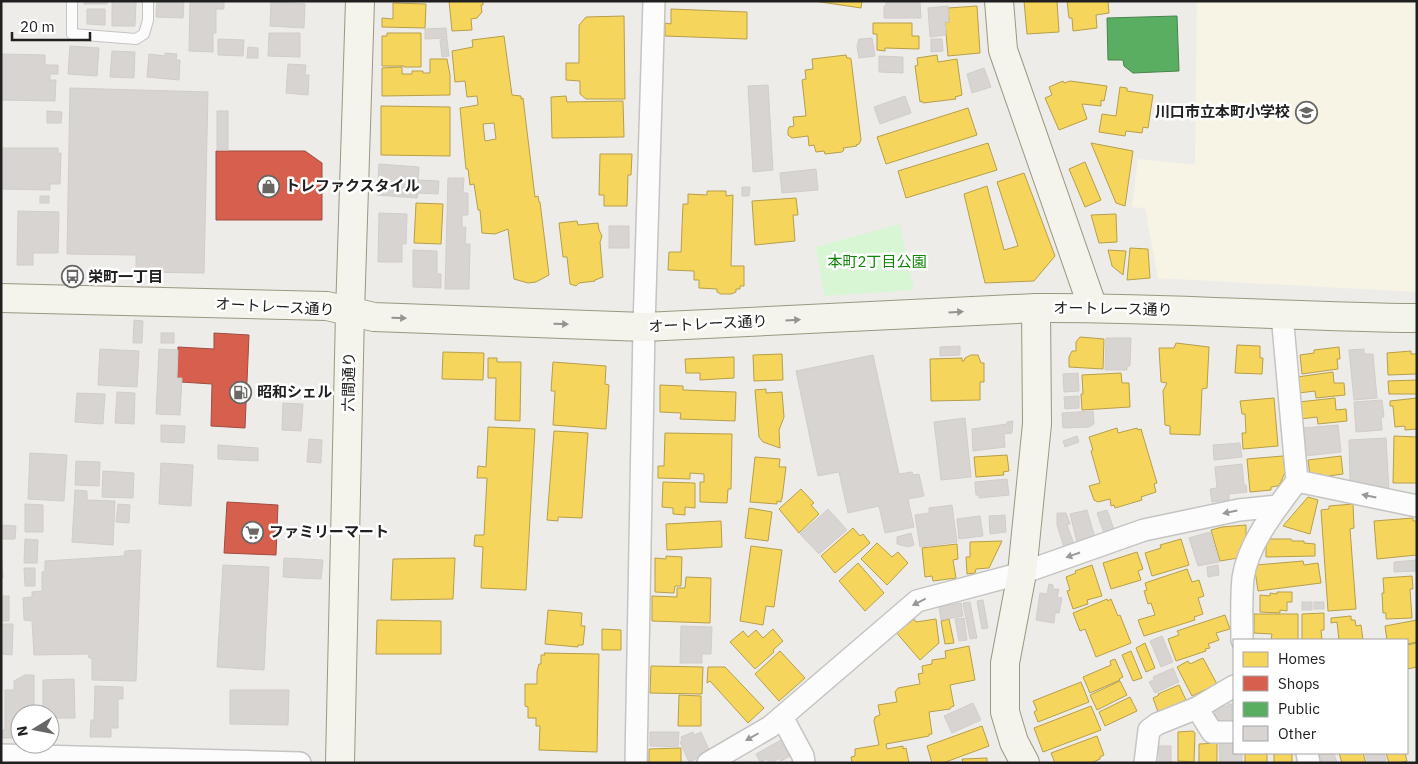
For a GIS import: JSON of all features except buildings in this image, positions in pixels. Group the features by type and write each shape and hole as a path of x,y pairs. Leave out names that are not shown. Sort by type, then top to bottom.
{"street":[{"name":"六間通り","path":"340,763 350,313 360,1"},
{"path":"636,763 644,327 654,1"},
{"path":"1000,1 1003,50 1093,308"},
{"name":"オートレース通り","path":"1,298 327,306 350,313 374,317 644,327 1036,308 1417,318"},
{"path":"1026,763 1014,742 1005,712 1005,663 1022,573 1037,424 1036,308"},
{"path":"1242,639 1243,578 1252,547 1278,506 1297,482 1282,314"},
{"path":"1297,482 1417,506"},
{"path":"708,763 770,727 917,601 1022,573 1144,530 1239,510 1278,506"},
{"path":"1145,763 1149,730 1157,724 1197,708 1233,687"},
{"path":"1197,708 1212,732 1233,732"},
{"path":"782,717 803,756 804,763"},
{"path":"1,755 300,763"}],"lane":[{"path":"72,1 72,34 136,39 144,34 148,20 148,1"}],"shaded area":[{"name":"川口市立本町小学校","path":"1197,1 1417,1 1417,292 1158,278 1145,208 1132,207 1138,159 1195,165"}],"green space":[{"name":"本町2丁目公園","path":"900,224 914,290 825,296 816,247"}],"place":[{"name":"川口市立本町小学校","path":"1306,112"},
{"name":"トレファクスタイル","path":"269,186"},
{"name":"栄町一丁目","path":"72,277"},
{"name":"昭和シェル","path":"241,392"},
{"name":"ファミリーマート","path":"253,532"}]}
